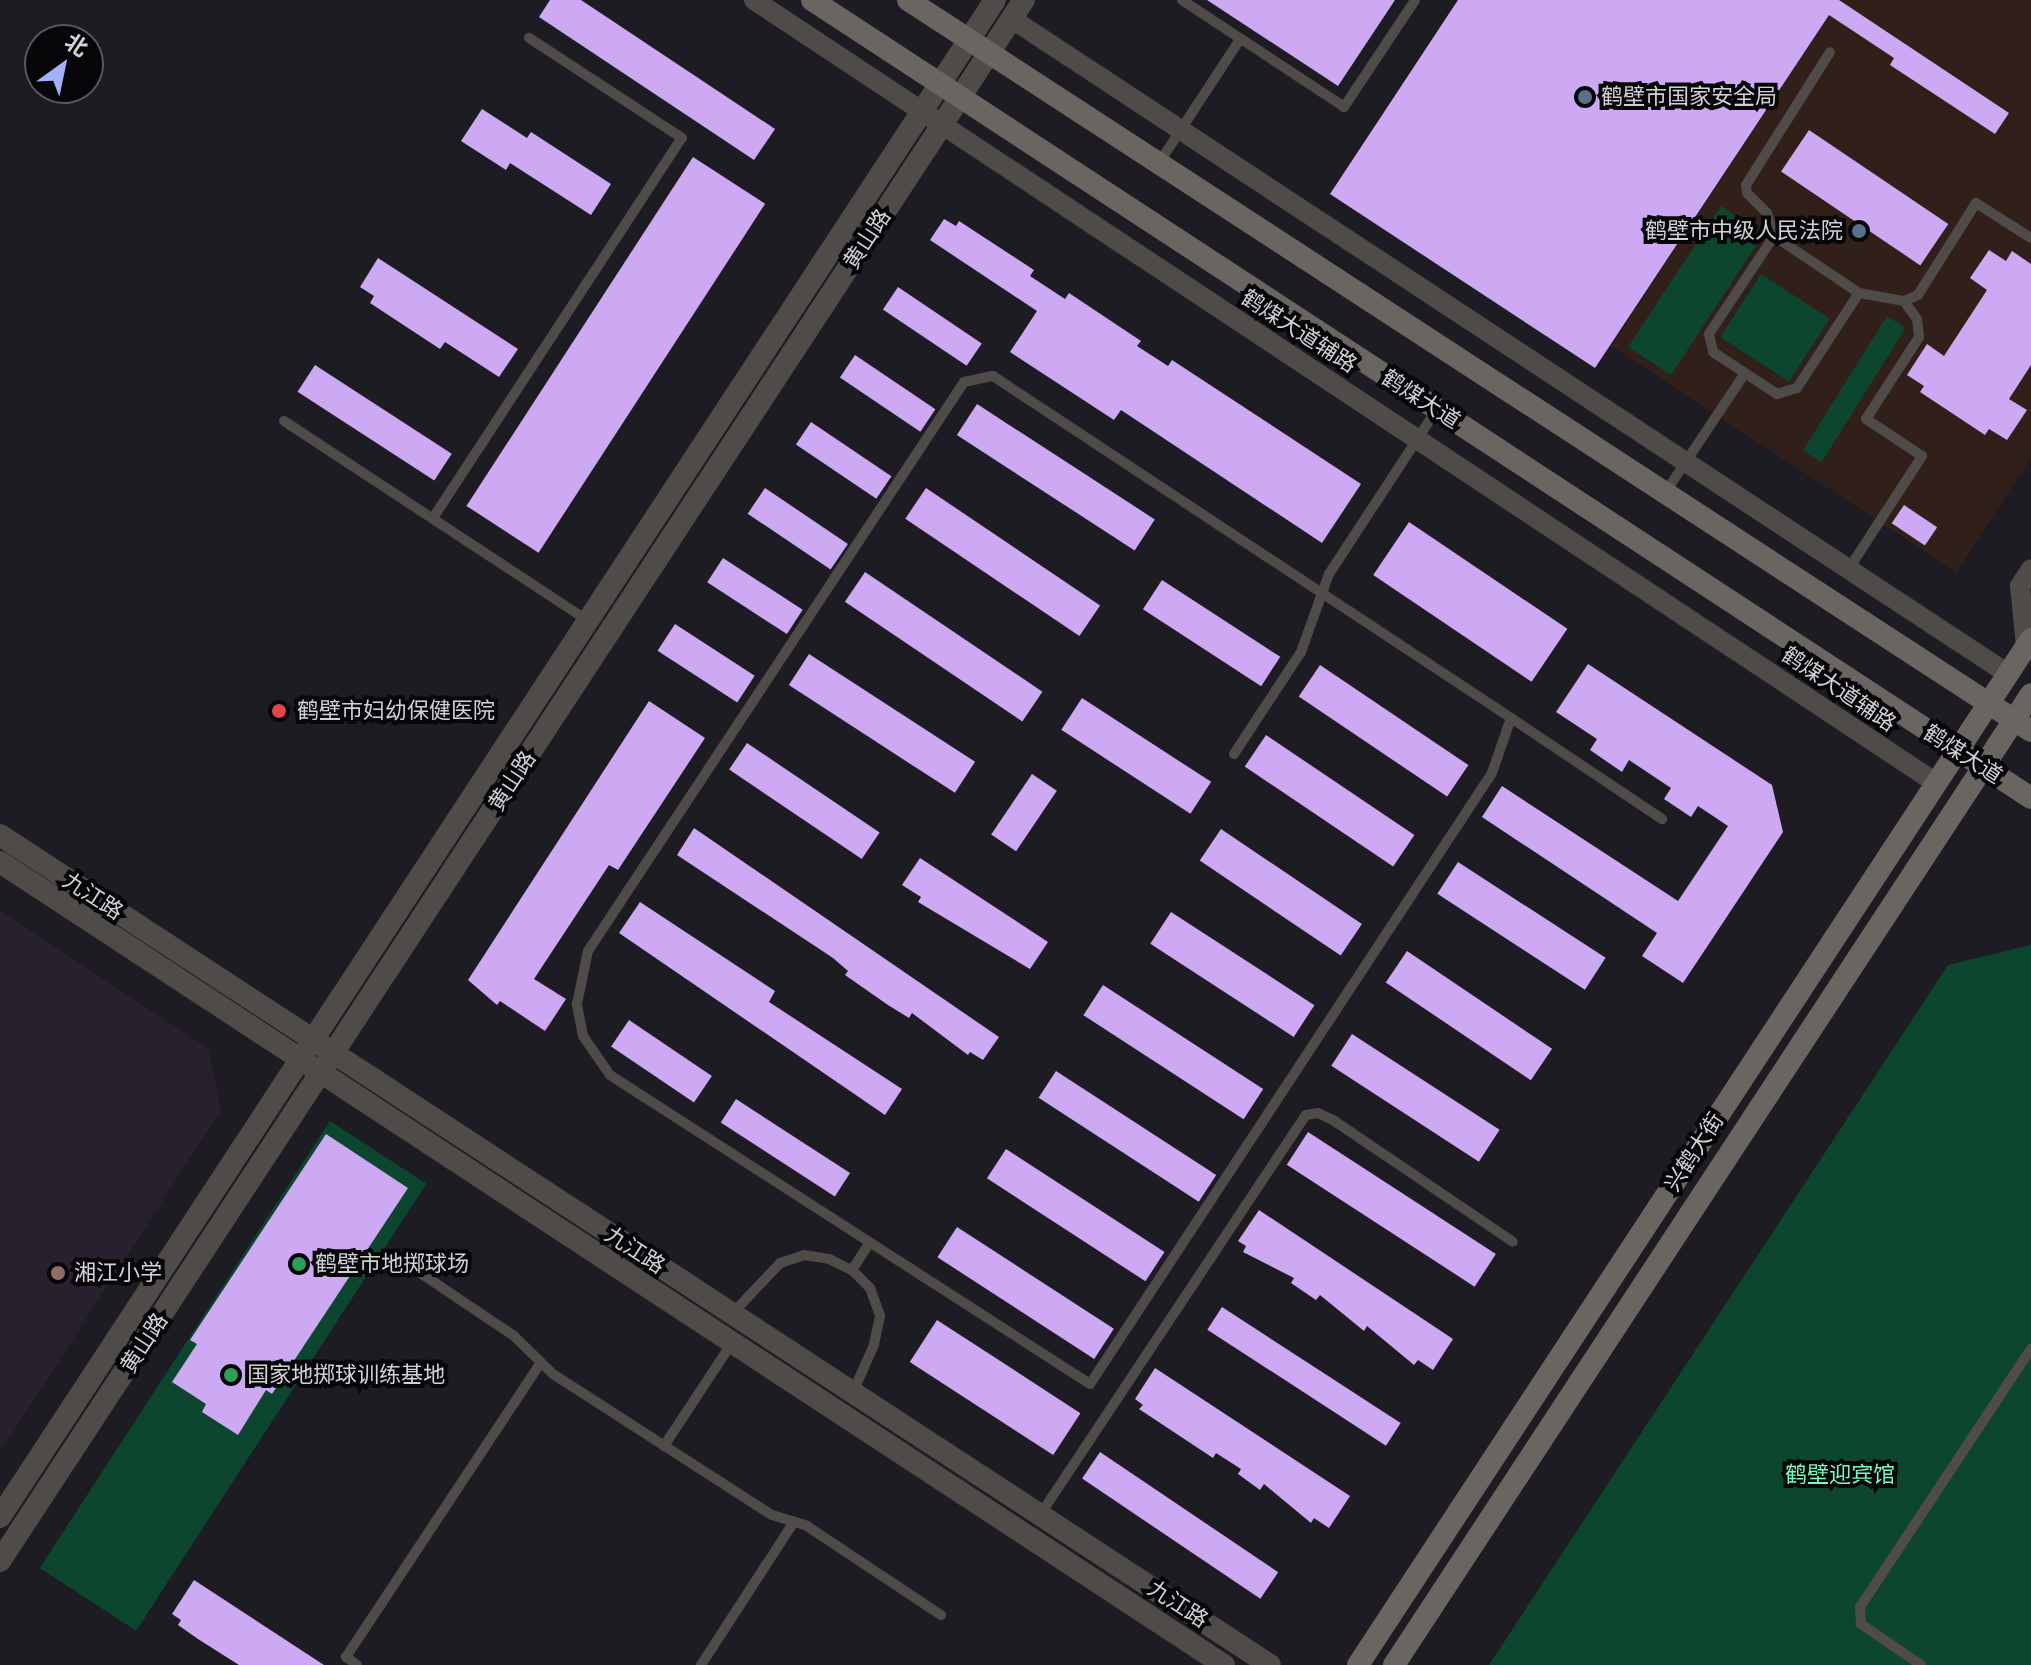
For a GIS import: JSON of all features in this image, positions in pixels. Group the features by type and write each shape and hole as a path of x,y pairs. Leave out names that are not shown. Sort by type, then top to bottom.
{"main road":[{"name":"鹤煤大道","path":"812,0 2031,798"},
{"path":"908,0 2022,726"},
{"name":"兴鹤大街","path":"1358,1665 2028,643"},
{"name":"兴鹤大街","path":"1394,1665 1983,767 2022,726 2031,694"}],"street":[{"name":"鹤煤大道辅路","path":"754,0 1936,783"},
{"name":"黄山路","path":"0,1517 995,0"},
{"name":"黄山路","path":"0,1561 1024,0"},
{"path":"1012,19 2008,674"},
{"path":"2028,643 2020,586 2031,569"},
{"name":"九江路","path":"0,835 1270,1665"},
{"name":"九江路","path":"0,862 1224,1665"}],"lane":[{"path":"1182,0 1344,107 1415,0"},
{"path":"433,518 682,138 529,38"},
{"path":"1159,163 1240,39"},
{"path":"1830,52 1748,174 1747,193 1767,213 1774,236 1859,293 1904,301 1918,295 1976,203 2031,238"},
{"path":"1774,236 1709,334 1713,352 1777,394 1797,388 1859,293"},
{"path":"1848,570 1922,456 1866,419 1919,337 1917,319 1904,301"},
{"path":"1665,493 1745,373"},
{"path":"1511,718 1492,773 1090,1384 610,1075 583,1036 577,1004 588,951 964,382 993,376 1511,718 1662,819"},
{"path":"1234,754 1301,652 1325,595 1329,574 1437,409"},
{"path":"284,421 588,621"},
{"path":"1040,1515 1306,1115 1318,1113 1333,1120 1513,1242"},
{"path":"852,1270 870,1242"},
{"path":"732,1314 780,1263 804,1255 829,1259 852,1270 870,1288 880,1316 874,1345 853,1392"},
{"path":"410,1266 514,1336 540,1364 664,1446 772,1515 794,1522 941,1615"},
{"path":"664,1446 732,1343"},
{"path":"1921,1665 1861,1624 1860,1607 2031,1349"},
{"path":"357,1665 346,1657 540,1364"},
{"path":"701,1665 794,1522"}],"shaded area":[{"name":"鹤壁市中级人民法院","path":"1839,0 2031,0 2031,458 1956,572 1611,346"},
{"name":"湘江小学","path":"0,911 208,1048 221,1110 0,1452"}],"green space":[{"path":"1721,206 1751,226 1759,236 1756,246 1671,375 1628,347"},
{"path":"1761,274 1830,319 1789,382 1720,337"},
{"path":"1887,316 1906,328 1821,462 1803,451"},
{"name":"鹤壁迎宾馆","path":"2031,945 2031,1665 1489,1665 1948,965"},
{"name":"国家地掷球训练基地","path":"330,1121 426,1184 136,1631 40,1568"}],"building":[{"path":"550,0 581,0 775,129 754,160 539,17"},
{"path":"1207,0 1395,0 1338,86"},
{"name":"鹤壁市国家安全局","path":"1458,0 1839,0 2009,113 1995,134 1890,65 1894,58 1829,15 1595,368 1330,194"},
{"path":"482,109 527,138 531,132 611,184 591,215 510,163 506,170 461,141"},
{"path":"1809,130 1948,224 1920,265 1781,171"},
{"path":"693,157 765,204 539,553 466,506"},
{"path":"944,219 956,226 959,221 1034,270 1030,276 1065,299 1069,293 1141,341 1137,346 1168,366 1172,360 1361,484 1322,543 1121,410 1114,420 1010,352 1037,311 930,240"},
{"path":"1989,250 2006,261 2012,251 2031,264 2031,365 2009,399 2027,410 2007,440 1989,429 1985,435 1920,392 1924,386 1907,375 1927,344 1944,356 1987,290 1970,278"},
{"path":"378,258 518,349 499,377 445,342 440,349 370,303 374,296 360,287"},
{"path":"898,287 982,343 967,366 883,309"},
{"path":"855,355 935,409 920,432 840,377"},
{"path":"315,365 452,454 434,481 298,392"},
{"path":"977,404 1155,519 1135,550 957,435"},
{"path":"811,422 891,476 876,499 796,444"},
{"path":"765,488 848,544 831,570 748,514"},
{"path":"926,488 1100,605 1079,636 905,519"},
{"path":"1904,505 1937,527 1925,546 1892,523"},
{"path":"1409,522 1567,629 1532,682 1373,575"},
{"path":"723,558 803,610 787,634 707,582"},
{"path":"865,572 1042,692 1022,722 845,602"},
{"path":"1162,580 1280,657 1261,686 1143,609"},
{"path":"675,624 755,676 737,703 658,651"},
{"path":"809,654 975,762 955,793 789,685"},
{"path":"1588,664 1772,785 1783,832 1683,983 1642,956 1657,933 1482,817 1502,786 1678,901 1728,826 1698,806 1691,817 1664,799 1671,788 1629,760 1622,772 1590,750 1597,739 1556,712"},
{"path":"1320,665 1468,765 1447,797 1299,697"},
{"path":"1082,698 1211,782 1190,814 1061,730"},
{"path":"649,701 705,738 618,870 609,865 534,979 566,999 545,1031 500,1001 497,1005 468,980"},
{"path":"1266,735 1414,835 1393,867 1245,767"},
{"path":"747,743 880,832 862,859 729,770"},
{"path":"1032,774 1057,791 1016,851 991,835"},
{"path":"694,828 999,1037 983,1060 970,1052 968,1055 912,1013 909,1018 888,1005 845,975 848,971 833,958 677,855"},
{"path":"1221,829 1362,924 1341,956 1200,861"},
{"path":"920,858 1048,942 1030,969 918,902 921,897 902,885"},
{"path":"1458,862 1606,958 1585,990 1437,894"},
{"path":"640,902 775,991 769,1002 902,1089 885,1115 619,933"},
{"path":"1171,912 1314,1005 1294,1037 1150,944"},
{"path":"1407,951 1552,1049 1531,1080 1386,983"},
{"path":"1103,985 1263,1089 1244,1119 1083,1015"},
{"path":"629,1020 712,1076 694,1102 611,1047"},
{"path":"1352,1034 1500,1130 1479,1162 1331,1066"},
{"path":"1056,1071 1216,1175 1199,1202 1039,1098"},
{"path":"736,1099 850,1173 835,1197 721,1122"},
{"path":"1308,1132 1496,1254 1475,1287 1287,1165"},
{"name":"鹤壁市地掷球场","path":"326,1134 408,1188 272,1394 266,1390 238,1435 202,1412 206,1404 172,1382 197,1344 190,1340"},
{"path":"1006,1149 1165,1252 1145,1281 987,1178"},
{"path":"1259,1210 1453,1339 1433,1370 1418,1360 1414,1365 1367,1326 1364,1331 1320,1295 1316,1300 1291,1283 1294,1278 1243,1252 1246,1246 1238,1241"},
{"path":"957,1227 1114,1329 1094,1359 937,1257"},
{"path":"1222,1307 1401,1423 1386,1446 1207,1330"},
{"path":"937,1320 1080,1413 1053,1455 910,1362"},
{"path":"1155,1368 1350,1496 1329,1528 1314,1518 1311,1523 1264,1484 1260,1490 1238,1474 1241,1469 1216,1453 1213,1458 1139,1409 1143,1405 1135,1399"},
{"path":"1100,1452 1278,1572 1260,1599 1082,1479"},
{"path":"194,1580 324,1665 239,1665 198,1639 178,1625 181,1620 172,1614"}],"place":[{"name":"鹤壁市国家安全局","path":"1585,97"},
{"name":"鹤壁市中级人民法院","path":"1859,231"},
{"name":"鹤壁市妇幼保健医院","path":"279,711"},
{"name":"鹤壁市地掷球场","path":"299,1264"},
{"name":"湘江小学","path":"58,1273"},
{"name":"国家地掷球训练基地","path":"231,1375"}]}
